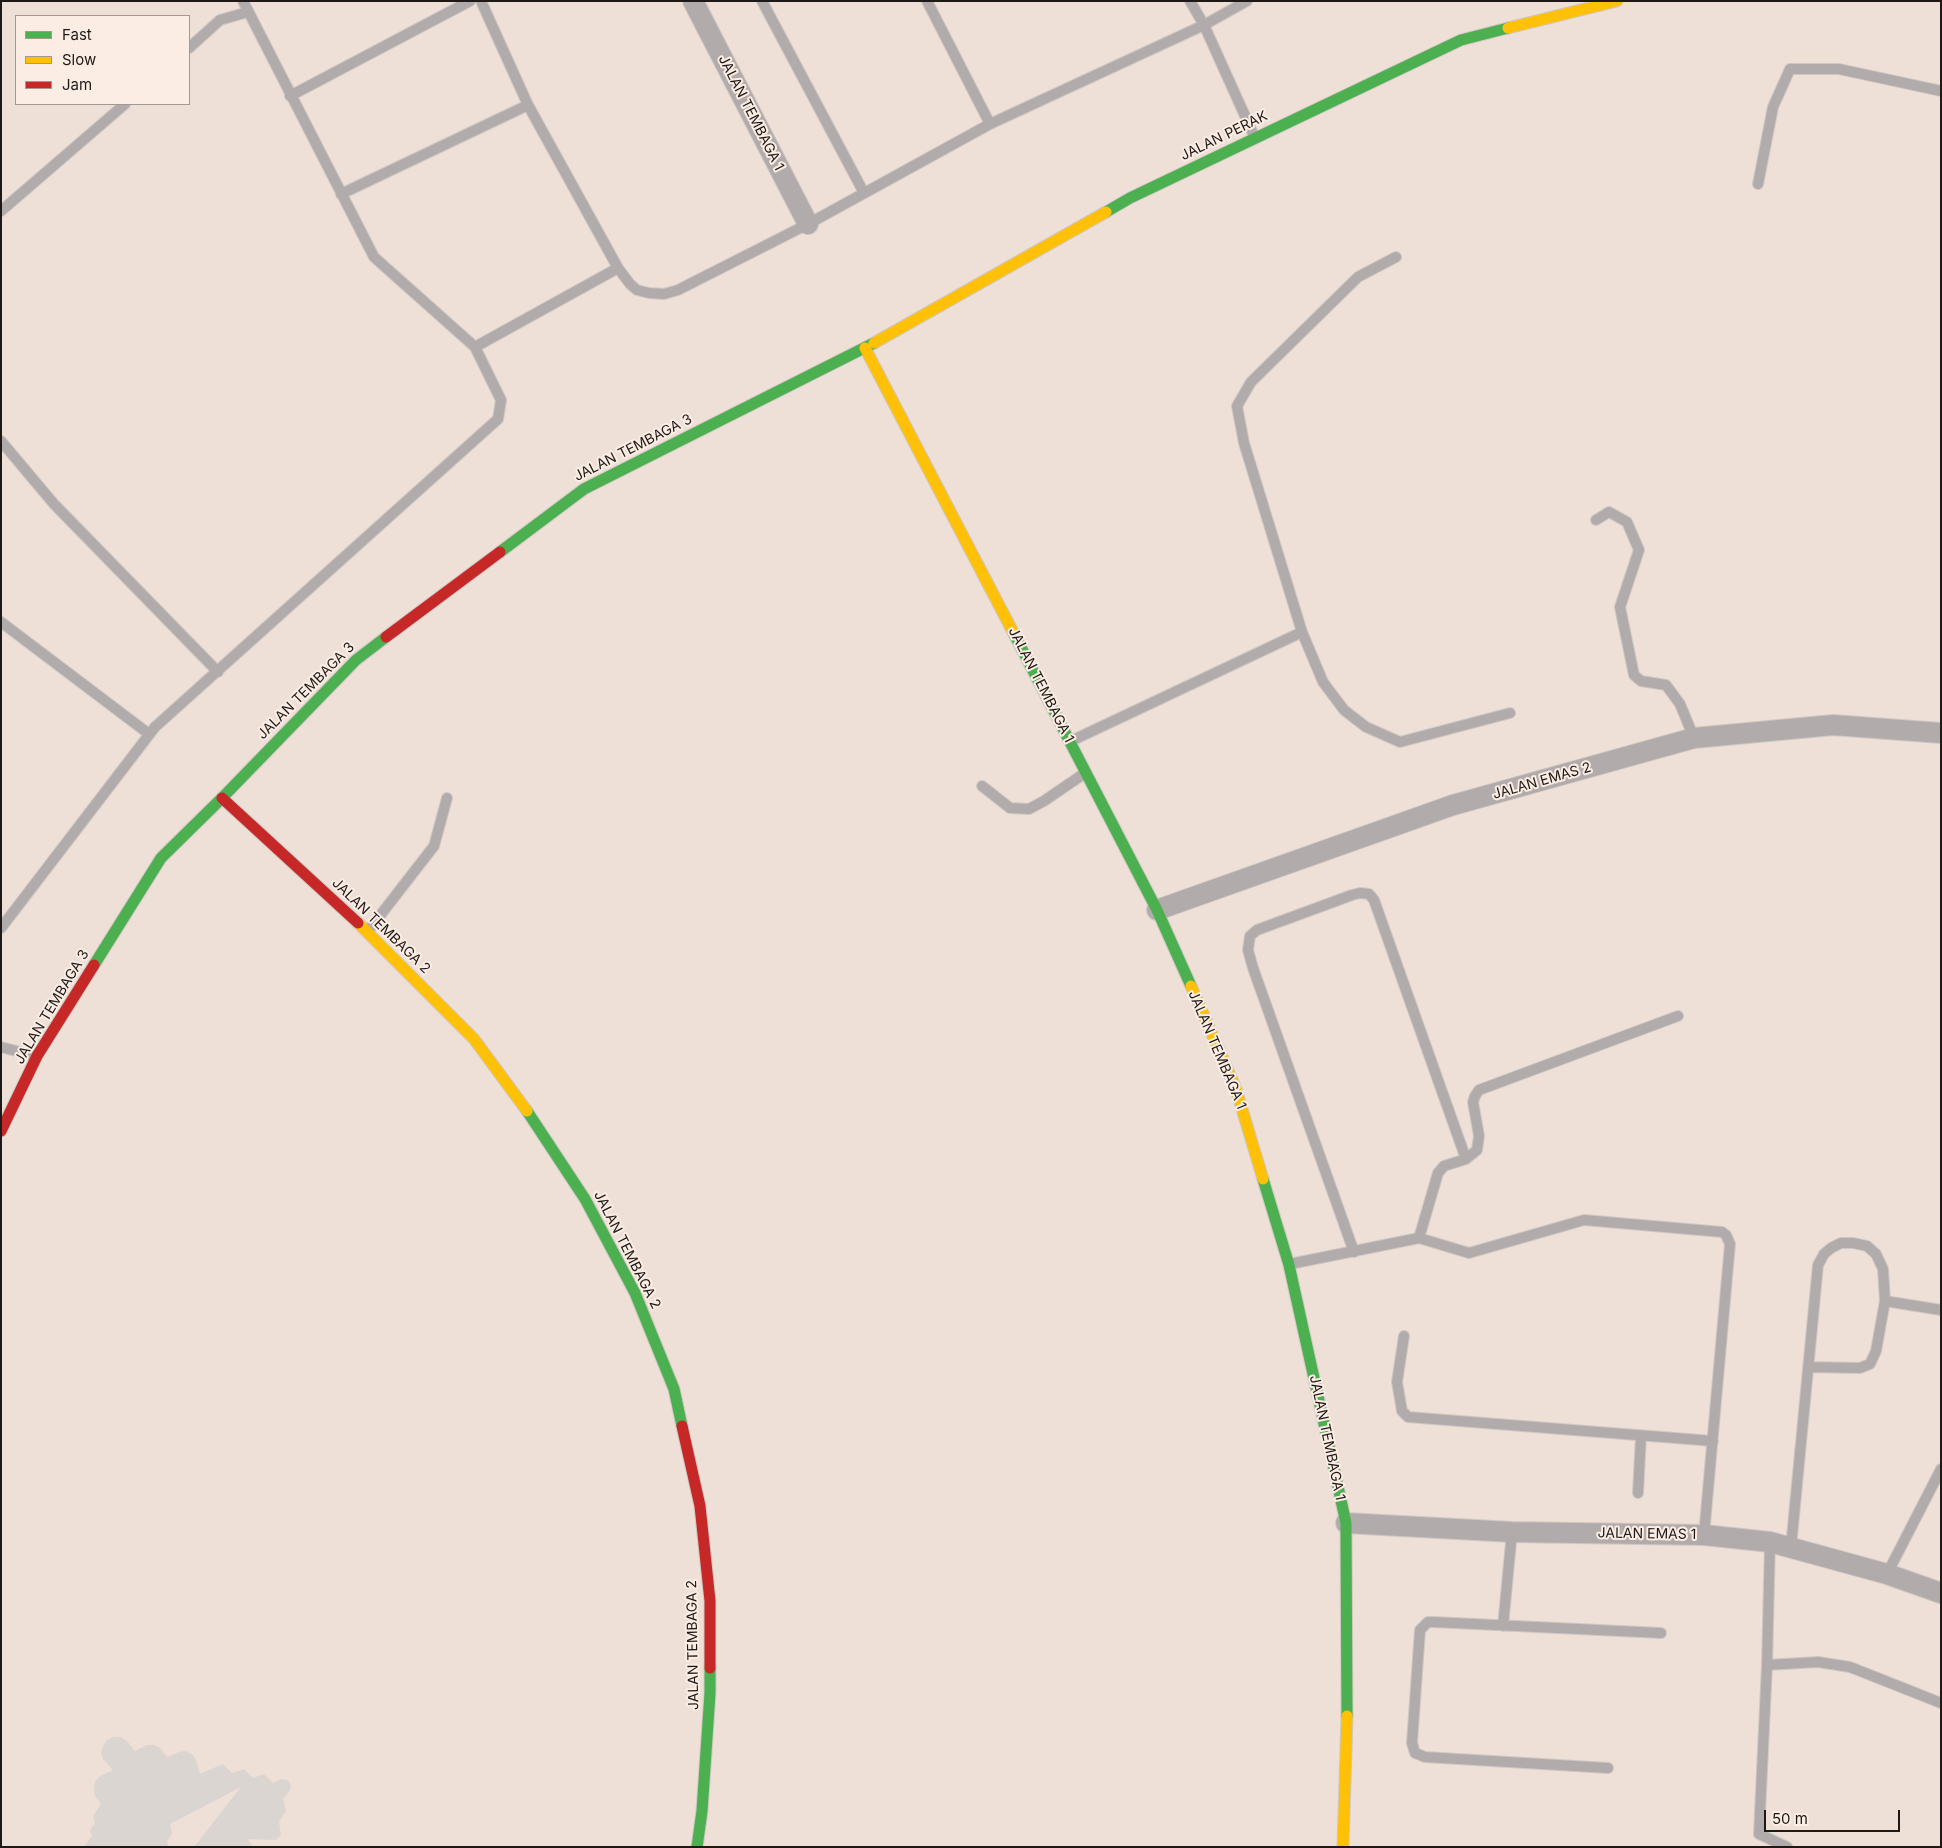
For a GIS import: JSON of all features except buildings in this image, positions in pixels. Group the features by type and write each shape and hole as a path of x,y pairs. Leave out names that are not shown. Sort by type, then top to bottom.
{"street":[{"name":"JALAN TEMBAGA 1","path":"694,1 808,224"},
{"name":"JALAN PERAK","path":"865,348 1130,198 1461,40 1617,1"},
{"name":"JALAN TEMBAGA 1","path":"865,348 1157,910 1236,1089 1289,1265 1346,1523 1348,1679 1343,1847"},
{"name":"JALAN TEMBAGA 3","path":"1,1131 37,1056 161,858 356,660 584,489 865,348"},
{"name":"JALAN EMAS 2","path":"1157,910 1454,805 1694,738 1833,725 1941,733"},
{"name":"JALAN TEMBAGA 2","path":"222,798 368,932 474,1039 515,1093 585,1199 635,1293 674,1389 700,1506 710,1601 710,1693 702,1811 697,1847"},
{"name":"JALAN EMAS 1","path":"1346,1523 1512,1532 1704,1535 1770,1542 1887,1574 1941,1593"}],"lane":[{"path":"1,928 155,727 498,419 501,400 475,347 374,257 243,1"},
{"path":"290,96 470,1"},
{"path":"481,1 528,105 618,268 637,290 664,294 678,290 808,224 990,124 1204,25 1247,1"},
{"path":"762,1 864,193"},
{"path":"927,1 990,124"},
{"path":"1190,1 1204,25 1256,138"},
{"path":"190,47 220,20 248,12"},
{"path":"1758,184 1773,106 1790,69 1839,69 1941,91"},
{"path":"1,211 124,105"},
{"path":"342,194 528,105"},
{"path":"1396,257 1358,277 1251,382 1237,406 1244,444 1302,632 1322,682 1344,710 1366,727 1400,742 1510,713"},
{"path":"475,347 618,268"},
{"path":"1,442 54,504 218,672"},
{"path":"1596,520 1609,512 1627,522 1639,550 1620,607 1634,675 1641,681 1666,685 1680,704 1694,738"},
{"path":"1,622 149,734"},
{"path":"1070,742 1302,632"},
{"path":"982,786 1010,808 1029,809 1086,773"},
{"path":"368,932 434,846 447,798"},
{"path":"1354,1252 1253,968 1248,950 1250,936 1257,930 1352,896 1369,894 1377,909 1466,1158"},
{"path":"1419,1238 1438,1173 1444,1166 1472,1155 1479,1143 1473,1102 1479,1090 1678,1016"},
{"path":"1,1047 37,1056"},
{"path":"1289,1265 1419,1238 1469,1253 1584,1220 1722,1232 1726,1235 1730,1244 1704,1535"},
{"path":"1791,1548 1818,1265 1824,1254 1841,1243 1867,1246 1876,1254 1882,1268 1885,1301 1876,1351 1870,1364 1860,1368 1809,1367"},
{"path":"1885,1301 1941,1310"},
{"path":"1404,1336 1397,1382 1402,1411 1408,1417 1713,1441"},
{"path":"1638,1493 1642,1436"},
{"path":"1887,1574 1941,1469"},
{"path":"1503,1626 1512,1532"},
{"path":"1770,1542 1767,1665 1759,1834 1787,1847"},
{"path":"1608,1768 1425,1757 1415,1753 1412,1743 1420,1630 1428,1622 1433,1622 1661,1632"},
{"path":"1767,1665 1818,1662 1850,1667 1941,1703"}],"shaded area":[{"path":"1,1 1941,1 1941,1847 1,1847"}],"traffic: fast":[{"path":"1106,212 1130,198 1461,40 1508,28"},
{"path":"500,552 584,489 874,343"},
{"path":"1013,632 1157,910 1191,986"},
{"path":"94,965 161,858 356,660 386,637"},
{"path":"527,1111 585,1199 635,1293 674,1389 682,1426"},
{"path":"1263,1179 1289,1265 1346,1523 1347,1716"},
{"path":"697,1847 702,1811 710,1668"}],"traffic: slow":[{"path":"1508,28 1617,1"},
{"path":"874,343 1106,212"},
{"path":"865,348 1013,632"},
{"path":"358,923 474,1039 527,1111"},
{"path":"1191,986 1236,1089 1263,1179"},
{"path":"1343,1847 1347,1716"}],"traffic: jam":[{"path":"386,637 500,552"},
{"path":"222,798 358,923"},
{"path":"1,1131 37,1056 94,965"},
{"path":"682,1426 700,1506 710,1601 710,1668"}]}
